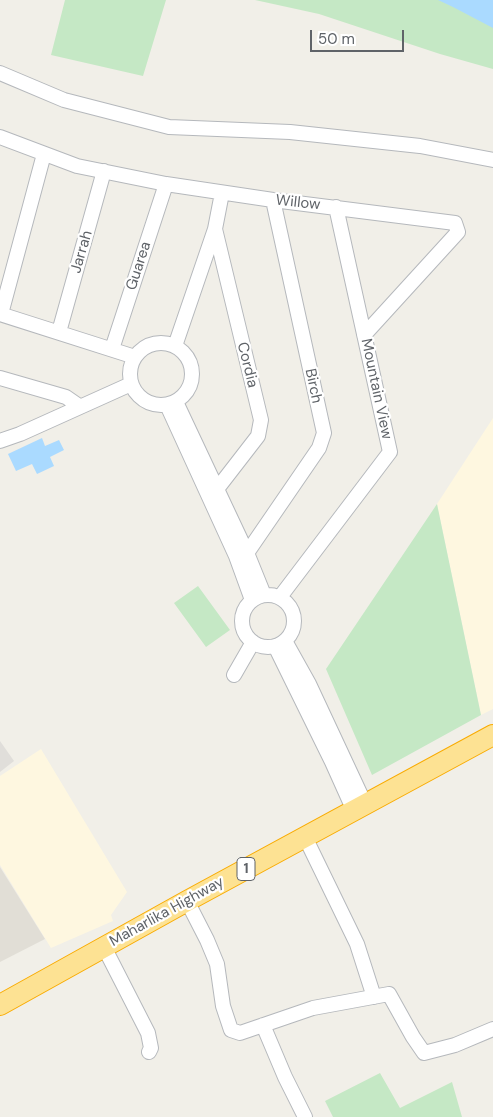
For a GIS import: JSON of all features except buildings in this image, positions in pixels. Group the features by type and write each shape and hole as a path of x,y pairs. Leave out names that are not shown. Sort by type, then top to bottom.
{"highway":[{"name":"Maharlika Highway","path":"0,1005 493,735"}],"street":[{"path":"0,73 64,100 169,126 290,132 420,146 493,160"},
{"name":"Willow","path":"0,136 77,166 166,184 273,200 455,223 458,232 364,335"},
{"path":"44,154 0,314 135,357"},
{"name":"Jarrah","path":"59,332 104,171"},
{"name":"Guarea","path":"112,349 166,184"},
{"path":"175,346 215,229 222,193"},
{"name":"Birch","path":"247,553 319,448 324,433 273,200"},
{"name":"Mountain View","path":"280,597 390,452 336,207"},
{"name":"Cordia","path":"215,229 261,420 258,436 217,489"},
{"path":"167,343 175,346 189,360 192,369 192,378 184,396 172,403 158,406 141,399 131,384 130,374 135,357 149,345 167,343"},
{"path":"0,378 66,397 79,406"},
{"path":"0,441 20,434 131,384"},
{"path":"172,403 217,489 247,553 258,598"},
{"path":"172,403 236,556 258,598"},
{"path":"272,595 280,597 292,609 294,626 291,634 280,644 260,646 247,636 242,622 246,606 258,598 272,595"},
{"path":"234,675 253,642"},
{"path":"280,644 309,684 360,808"},
{"path":"305,837 357,944 374,997"},
{"path":"187,901 217,964 223,1006 231,1030 240,1033 313,1008 389,994 424,1053 455,1045 493,1029"},
{"path":"104,947 148,1033 150,1052"},
{"path":"263,1025 305,1117"}],"shaded area":[{"path":"493,418 493,709 481,715 437,504"},
{"path":"0,741 14,761 0,772"},
{"path":"41,749 127,892 111,915 113,921 51,948 0,865 0,776"},
{"path":"0,867 45,939 0,962"}],"green space":[{"path":"65,0 166,0 143,76 51,55"},
{"path":"255,0 493,0 493,69 440,54 319,14"},
{"path":"437,504 481,715 372,775 326,669"},
{"path":"198,586 230,630 206,647 174,603"},
{"path":"380,1073 400,1108 452,1082 462,1117 333,1117 325,1101"}],"water":[{"path":"438,0 493,0 493,28 453,7"},
{"path":"42,438 45,446 59,440 64,450 50,457 54,466 37,474 32,464 16,471 8,454"}]}
